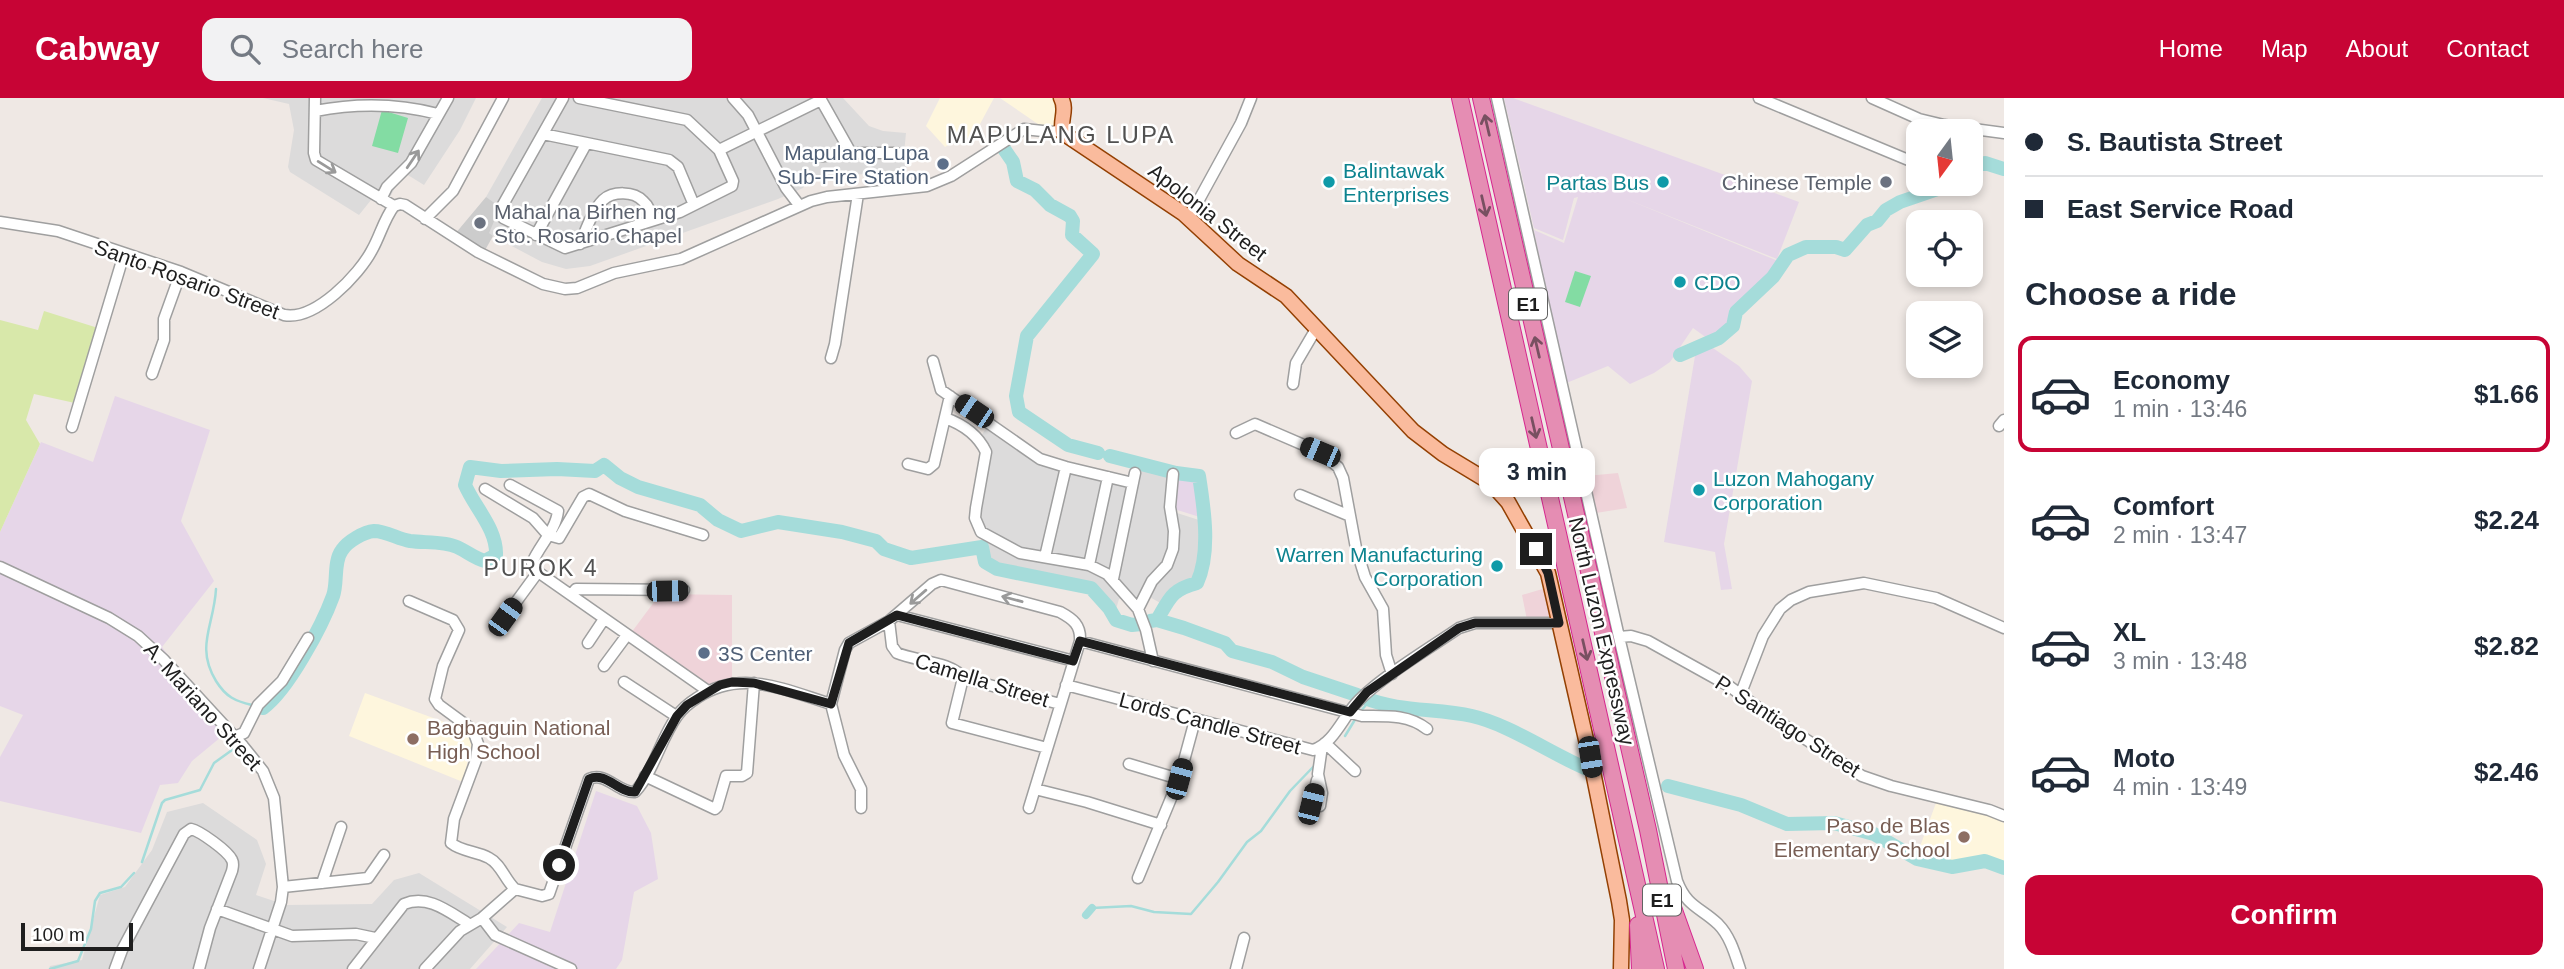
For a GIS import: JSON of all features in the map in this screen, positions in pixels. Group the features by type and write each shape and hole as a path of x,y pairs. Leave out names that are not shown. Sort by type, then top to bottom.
{"highway":[{"name":"North Luzon Expressway","path":"1460,98 1656,969"},
{"name":"North Luzon Expressway","path":"1481,98 1648,830 1676,969"},
{"path":"1648,830 1695,969"},
{"path":"1633,864 1640,969"}],"main road":[{"path":"1060,98 1065,109 1062,130"},
{"name":"Apolonia Street","path":"1062,130 1189,218 1238,264 1286,296 1413,431 1443,454 1491,483 1508,502 1548,573 1590,757 1619,901 1623,939 1621,969"}],"street":[{"path":"315,98 316,160 394,206 405,205 460,242 500,263 543,284 565,289 577,288 614,273 676,261 795,207 827,197 920,188 932,184 951,176 1024,129 1057,132 1062,130"},
{"path":"382,199 387,187 411,163 448,98"},
{"path":"425,219 453,191 503,98"},
{"path":"563,98 499,213 503,218 565,248 694,205 732,186 733,181 719,150 687,121 579,98"},
{"path":"733,98 748,115 795,207"},
{"path":"1189,218 1241,123 1251,98"},
{"path":"1497,98 1677,881 1683,896 1690,904 1727,934 1740,969"},
{"path":"1759,98 1906,159"},
{"path":"1872,98 1919,119"},
{"path":"719,150 820,99 851,153"},
{"path":"315,111 379,104 438,114"},
{"path":"1983,132 2004,133"},
{"path":"542,134 674,163 694,205"},
{"path":"536,235 586,144"},
{"path":"815,157 851,153 897,153"},
{"path":"580,244 596,211 603,201 612,195 622,193 642,199 653,220"},
{"path":"831,358 858,194"},
{"name":"Santo Rosario Street","path":"0,222 58,231 181,272 284,315 296,317 335,294 355,275 371,253 394,206"},
{"path":"72,427 124,254"},
{"path":"152,374 164,336 164,319 181,272"},
{"path":"1293,384 1296,363 1316,329"},
{"path":"933,362 938,386 1040,459 1108,477 1134,478 1113,579"},
{"path":"908,464 928,469 934,464 950,396"},
{"path":"945,418 966,429 986,452 975,518 981,532 1020,552 1089,565 1113,579 1139,609 1153,661"},
{"path":"1236,433 1255,424 1320,452 1338,467 1343,478 1365,577 1383,608 1386,655 1392,674"},
{"path":"1045,557 1066,467"},
{"path":"1139,609 1152,582 1167,565 1173,548 1174,531 1170,507 1174,474"},
{"path":"1089,565 1108,477"},
{"path":"510,485 558,511 558,516 532,564 537,567 538,572 708,691"},
{"path":"485,489 533,518 548,535 559,538 583,497 589,494 625,511 704,536"},
{"path":"1300,495 1350,516"},
{"name":"A. Mariano Street","path":"0,567 109,618 151,646 263,771 274,798 283,887 281,902 259,969"},
{"path":"505,617 538,572"},
{"path":"861,808 861,789 844,755 831,704 849,643 893,618 932,584 941,580 1060,612 1069,616 1079,626 1080,641 1029,808"},
{"path":"1741,693 1763,636 1780,609 1790,600 1809,592 1864,583 1936,598 2004,628"},
{"path":"571,595 576,589 684,590"},
{"path":"409,601 453,620 459,630 443,666 435,699 439,705 473,730 477,737 478,752 454,819 451,843 488,857 515,889 542,896 549,894 589,779 601,777 632,793 638,789 677,716 687,705 708,691 732,682 754,683 831,704"},
{"path":"588,643 604,618"},
{"path":"893,618 1073,661"},
{"name":"Camella Street","path":"893,618 892,646 897,653 950,668 960,673 963,678 1060,704"},
{"name":"Lords Candle Street","path":"1066,685 1316,750 1324,745 1367,692 1459,628 1471,624 1559,623"},
{"path":"604,666 627,635"},
{"name":"P. Santiago Street","path":"1619,637 1631,636 1648,641 1741,693 1764,712 1862,776 2004,816"},
{"path":"238,741 258,705 288,679 304,656 308,638"},
{"path":"1080,641 1362,716 1406,718 1417,721 1427,729"},
{"path":"963,678 952,723 1047,748"},
{"path":"624,682 677,716"},
{"path":"645,776 717,807 726,776 743,776 747,773 754,683"},
{"path":"1138,878 1179,779 1195,720"},
{"path":"1315,805 1322,793 1318,777 1324,745 1355,771"},
{"path":"1129,764 1179,779"},
{"path":"1035,789 1161,825"},
{"path":"322,883 341,827"},
{"path":"114,969 187,831 191,829 201,832 228,854 233,862 199,969"},
{"path":"283,887 368,878 384,855"},
{"path":"425,969 445,945 515,889"},
{"path":"353,969 404,904 415,900 425,901 448,910 469,924"},
{"path":"217,909 292,936 356,934 376,938"},
{"path":"482,918 495,935 571,969"},
{"path":"1236,969 1244,938"}],"shaded area":[{"path":"263,98 476,98 460,130 424,185 403,172 386,205 371,200 359,215 290,172 288,167 294,130 289,104"},
{"path":"542,98 843,98 869,126 883,131 906,133 904,153 907,171 810,178 803,188 778,199 590,266 566,269 542,262 489,234 486,197"},
{"path":"940,98 994,98 973,137 959,139 945,147 926,126"},
{"path":"1000,98 1057,98 1062,104 1051,133"},
{"path":"1504,98 1513,98 1799,202 1777,259 1621,197 1783,263 1744,304 1729,309 1729,327 1711,341 1693,328 1670,362 1654,373 1630,384 1608,366 1564,384 1534,230 1564,243 1578,197 1574,198 1563,240 1534,228"},
{"name":"Mahal na Birhen ng Sto. Rosario Chapel","path":"486,197 500,207 489,233 493,236 484,252 455,234"},
{"name":"Luzon Mahogany Corporation","path":"1710,346 1739,366 1752,381 1724,544 1732,589 1721,590 1715,552 1664,542 1696,350"},
{"path":"115,396 210,430 181,521 214,581 162,647 227,732 192,761 178,783 160,785 141,833 0,801 0,757 23,715 0,706 0,532 41,442 93,462"},
{"path":"987,427 1041,465 1129,477 1133,465 1171,473 1174,512 1202,521 1196,580 1172,587 1162,604 1148,596 1119,599 1116,609 1093,586 1007,569 991,562 981,513 991,449 979,439"},
{"path":"1618,473 1627,508 1596,513 1586,476"},
{"path":"1176,475 1198,477 1203,518 1174,509"},
{"path":"1549,587 1555,619 1527,620 1522,595"},
{"path":"660,594 732,595 732,677 709,687 631,633"},
{"name":"Bagbaguin National High School","path":"365,693 466,730 472,742 463,782 349,736"},
{"path":"596,791 637,806 651,833 658,879 634,892 622,960 616,969 476,969 519,923 550,932"},
{"path":"203,803 257,840 266,864 256,895 286,905 372,904 394,880 419,873 507,927 470,969 49,969 50,966 82,960 100,895 125,887 152,850 167,812"},
{"name":"Paso de Blas Elementary School","path":"1936,803 1990,816 2004,823 2004,864 1984,857 1951,863 1918,852"}],"green space":[{"path":"382,110 408,118 398,153 372,146"},
{"path":"1575,271 1591,276 1580,307 1565,302"},
{"path":"44,311 98,328 75,403 34,394 26,420 40,444 0,532 0,320 38,330"}],"waterway":[{"path":"1002,146 1013,162 1017,181 1035,190 1050,205 1070,216 1073,221 1072,235 1093,254 1027,336 1016,396 1019,412 1068,445 1098,453"},
{"path":"1983,164 2004,169"},
{"path":"1680,355 1719,338 1733,326 1736,312 1773,277 1788,255 1806,247 1836,247 1845,250 1867,225 1877,221 1886,210 1918,196"},
{"path":"1110,456 1176,473 1199,476 1205,530 1201,571 1197,583 1176,592 1157,620"},
{"path":"259,707 263,708 283,687 313,640 333,596 339,555 352,540 378,531 410,541 452,545 485,561 496,555 493,536 465,485 470,467 501,471 595,471 604,465 620,478 638,487 700,505 718,520 741,531 778,522 842,532 876,541 884,549 911,558 982,547 985,562 997,569 1091,588 1116,620 1132,625 1141,624"},
{"path":"216,589 206,646 210,669 227,695 252,705"},
{"path":"1150,621 1157,620 1184,628 1225,643 1232,651 1272,662 1303,677 1357,695"},
{"path":"1365,698 1391,706 1486,720 1585,768"},
{"path":"1361,711 1370,700"},
{"path":"1345,736 1356,718"},
{"path":"142,862 162,803 200,790 214,763 239,745"},
{"path":"1092,908 1131,906 1154,912 1191,914 1247,842 1261,831 1290,791 1315,765"},
{"path":"1668,786 1741,805 1787,824 1834,823 1874,834 1917,859 1952,867 1985,861 2004,868"},
{"path":"50,969 78,961 91,929 95,901 100,893 121,887 134,873"},
{"path":"1086,915 1092,908"}],"place":[{"name":"Mapulang Lupa Sub-Fire Station","path":"943,164"},
{"name":"Balintawak Enterprises","path":"1329,182"},
{"name":"Partas Bus","path":"1663,182"},
{"name":"Chinese Temple","path":"1886,182"},
{"name":"Mahal na Birhen ng Sto. Rosario Chapel","path":"480,223"},
{"name":"CDO","path":"1680,282"},
{"name":"Luzon Mahogany Corporation","path":"1699,490"},
{"name":"Warren Manufacturing Corporation","path":"1497,566"},
{"name":"3S Center","path":"704,653"},
{"name":"Bagbaguin National High School","path":"413,739"},
{"name":"Paso de Blas Elementary School","path":"1964,837"}],"district":[{"name":"MAPULANG LUPA","path":"1061,134"},
{"name":"PUROK 4","path":"541,568"}],"route":[{"path":"559,865 589,779 594,776 601,777 628,793 635,792 677,716 687,705 720,685 746,681 831,704 849,643 897,615 1073,661 1080,641 1350,712 1367,692 1459,628 1475,623 1559,623 1548,573 1536,549"}]}
